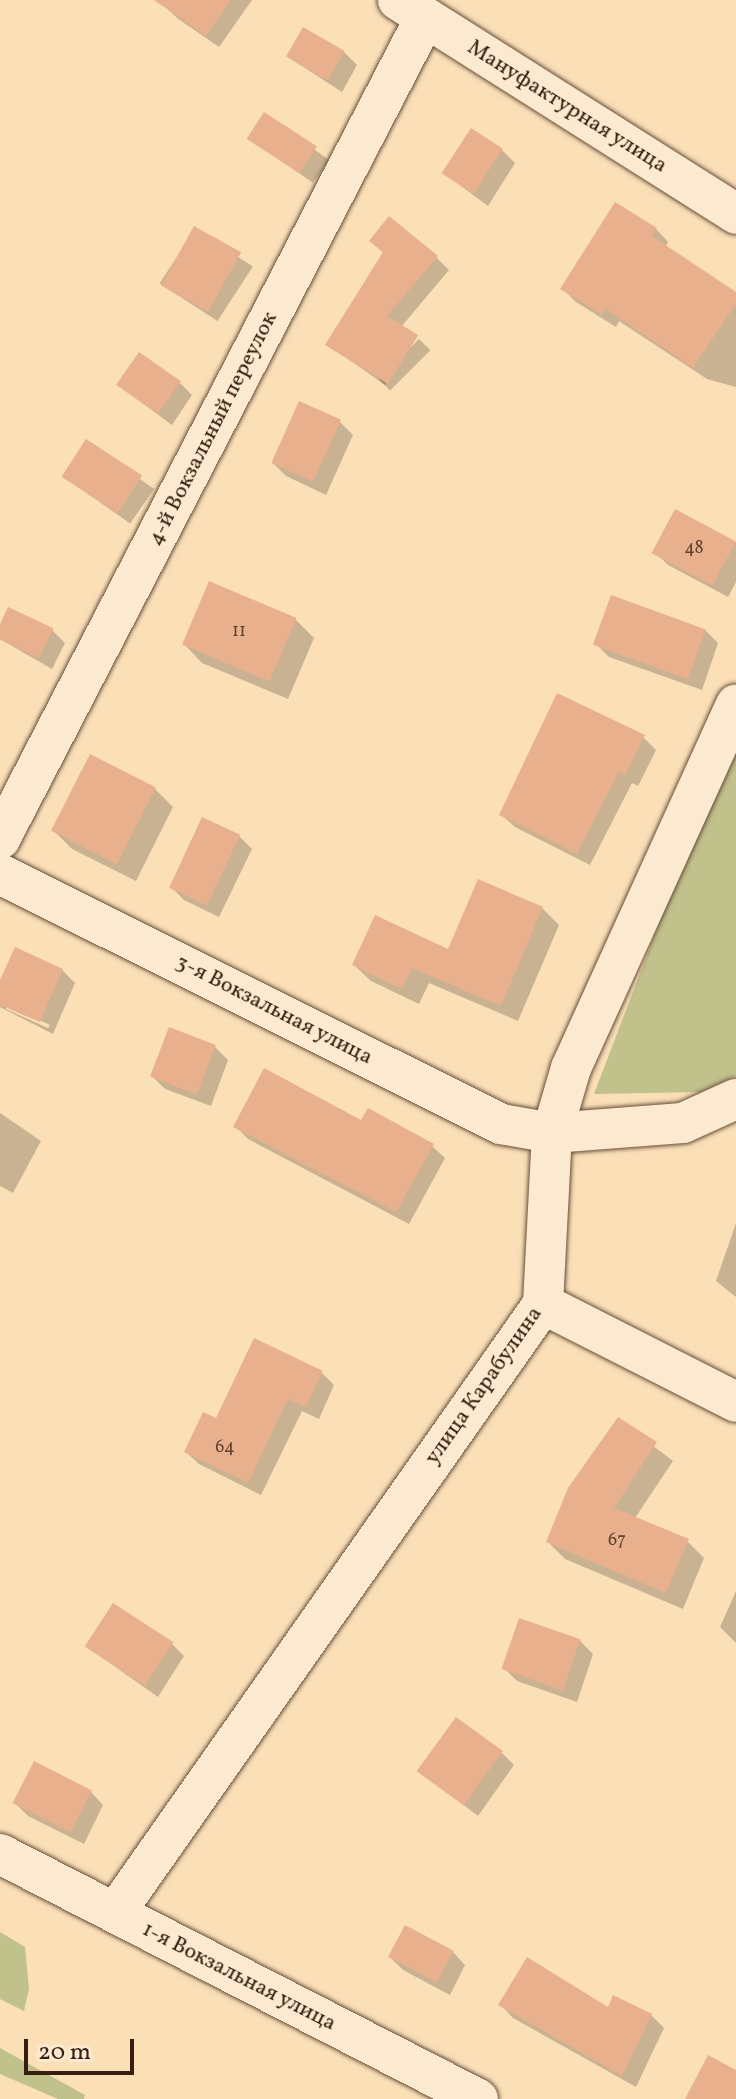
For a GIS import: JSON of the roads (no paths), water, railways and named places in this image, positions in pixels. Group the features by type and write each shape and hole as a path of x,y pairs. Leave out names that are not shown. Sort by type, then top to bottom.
{"street":[{"name":"Мануфактурная улица","path":"412,9 736,214"},
{"name":"4-й Вокзальный переулок","path":"0,839 412,9"},
{"name":"улица Карабулина","path":"115,1913 543,1304 552,1133 571,1068 736,705"},
{"name":"3-я Вокзальная улица","path":"0,874 501,1124 552,1133 683,1123 736,1099"},
{"path":"543,1304 736,1402"},
{"name":"1-я Вокзальная улица","path":"0,1854 478,2099"}]}
